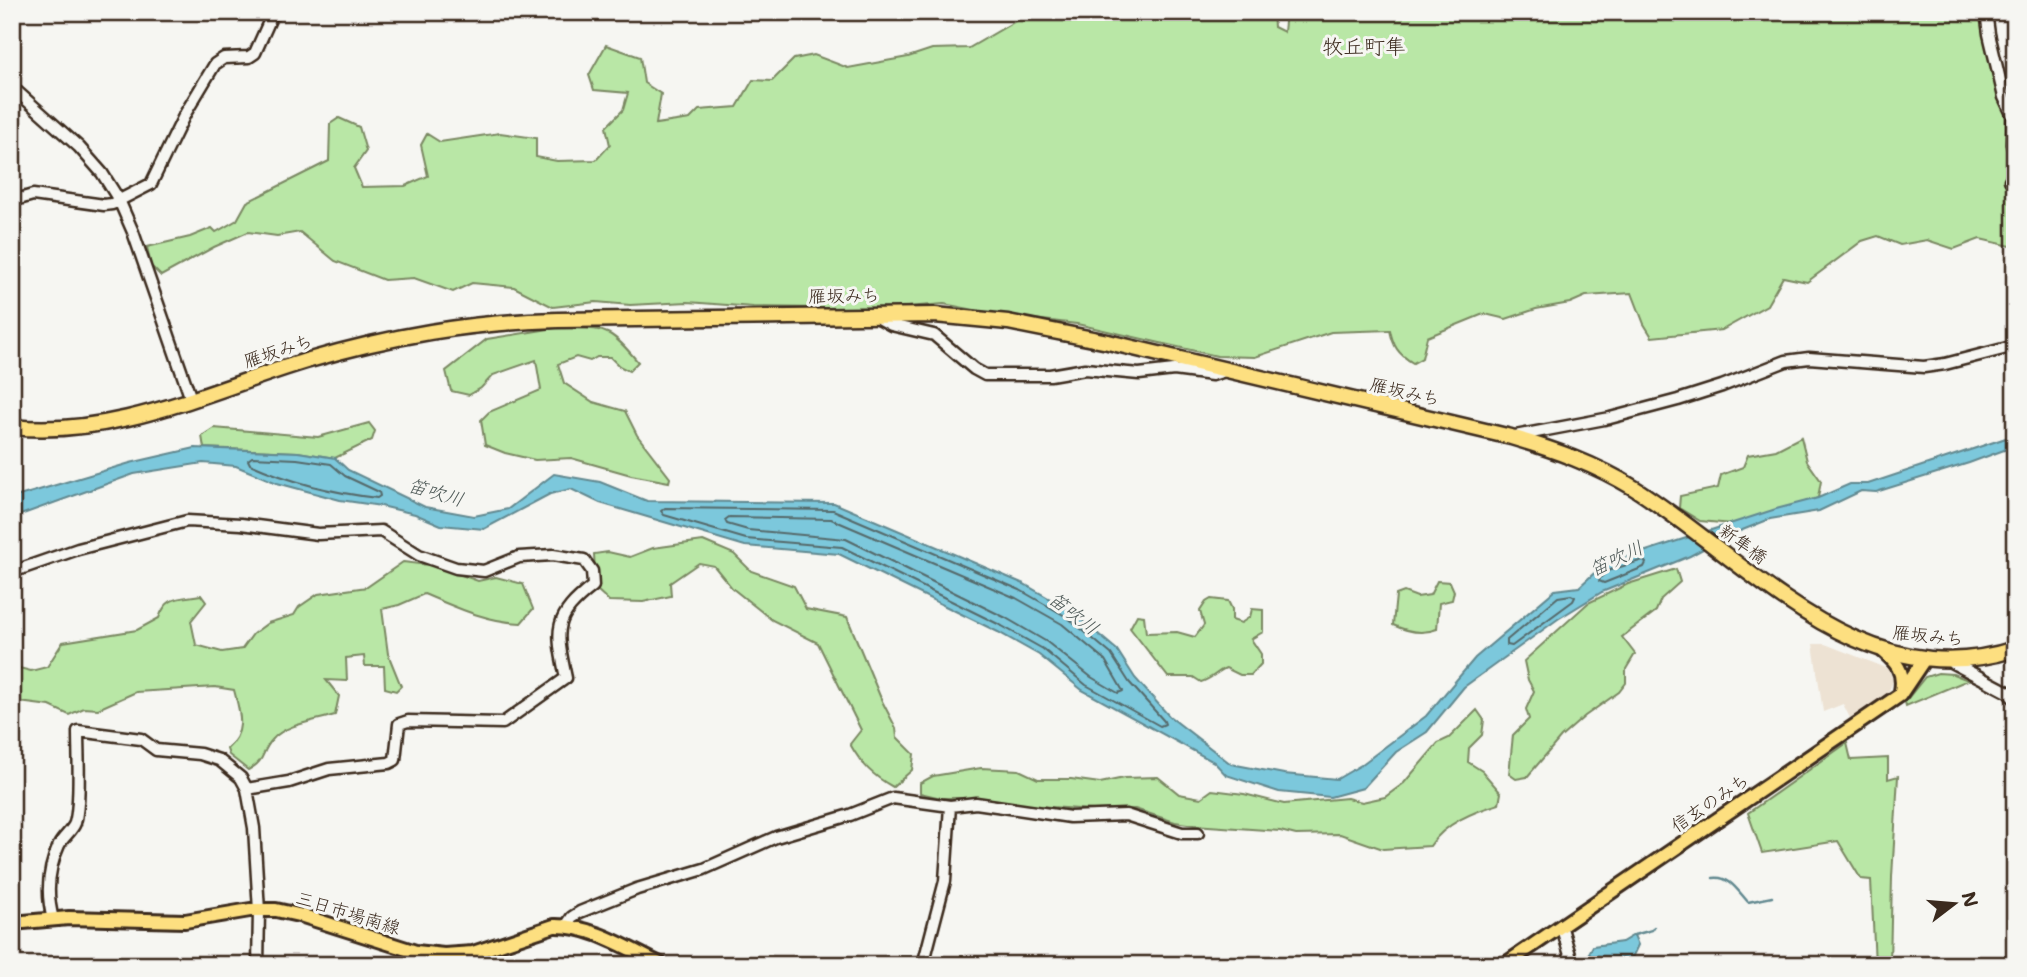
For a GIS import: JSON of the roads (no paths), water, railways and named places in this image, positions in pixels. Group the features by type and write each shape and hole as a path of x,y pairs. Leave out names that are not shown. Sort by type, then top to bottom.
{"highway":[{"name":"雁坂みち","path":"12,427 58,429 123,421 369,343 450,327 514,321 874,315 971,317 1046,328 1511,437 1569,455 1603,470 1661,508"},
{"name":"新隼橋","path":"1661,508 1803,612"},
{"name":"雁坂みち","path":"1803,612 1843,635 1882,650 1925,658 1983,658 2015,649"}],"main road":[{"path":"1882,650 1898,664 1901,674 1900,695"},
{"name":"信玄のみち","path":"1504,965 1900,695 1925,658"},
{"name":"三日市場南線","path":"12,923 69,918 185,921 259,911 287,912 416,952 444,955 473,953 554,926 566,926 583,928 662,965"}],"street":[{"path":"1986,12 2004,97 2013,116 2012,144 2015,155"},
{"path":"12,201 33,195 104,205 151,184 185,114 215,64 224,58 249,57 255,53 275,13"},
{"path":"12,87 79,147 102,173 119,200 133,232 191,399"},
{"path":"2015,173 2010,180 2015,184"},
{"path":"874,315 891,326 934,335 985,375 1050,374 1095,368 1139,374 1174,370 1212,375 1229,370"},
{"path":"1511,437 1610,418 1678,400 1786,361 1809,358 1924,367 2015,346"},
{"path":"12,572 78,549 187,521 241,524 318,534 381,531 419,555 456,568 484,571 519,557 553,555 584,561 592,571 593,586 562,615 558,637 566,678 503,723 408,721 399,724 394,760 389,763 329,769 289,782 247,789"},
{"path":"1948,660 2008,692 2015,699"},
{"path":"53,919 50,875 60,843 74,824 78,784 78,731 141,740 156,750 200,754 219,760 241,778 247,789 254,828 259,911 258,965"},
{"path":"566,926 572,917 580,912 608,900 704,869 776,837 850,815 893,798 950,806 976,803 1070,817 1126,815 1182,833 1198,833"},
{"path":"923,965 945,881 950,806"},
{"path":"1561,925 1573,965"}],"water":[{"path":"2015,435 2015,446 1876,492 1861,491 1819,511 1770,519 1602,592 1558,619 1464,687 1427,732 1396,752 1363,788 1330,797 1279,792 1226,775 1214,762 1082,690 1039,655 839,554 745,546 600,503 571,489 550,494 484,529 441,525 415,514 340,500 277,483 236,466 203,463 134,474 12,518 12,498 130,463 195,448 298,452 335,458 348,470 425,507 474,516 508,509 554,474 600,482 647,501 834,503 1024,584 1071,611 1117,650 1135,678 1169,716 1231,764 1284,774 1337,779 1361,765 1426,716 1475,658 1555,590 1579,587 1603,565 1818,498 1850,484 1868,484"},
{"path":"1634,935 1638,945 1631,960 1622,958 1610,965 1593,965 1589,953 1593,946 1622,942"}],"waterway":[{"path":"1713,878 1728,881 1748,902 1772,897"},
{"path":"1634,935 1654,927"},
{"path":"1629,961 1630,965"}],"district":[{"name":"牧丘町隼","path":"1364,47"}],"water label":[{"name":"笛吹川","path":"436,492"},
{"name":"笛吹川","path":"1616,558"},
{"name":"笛吹川","path":"1074,613"}]}
